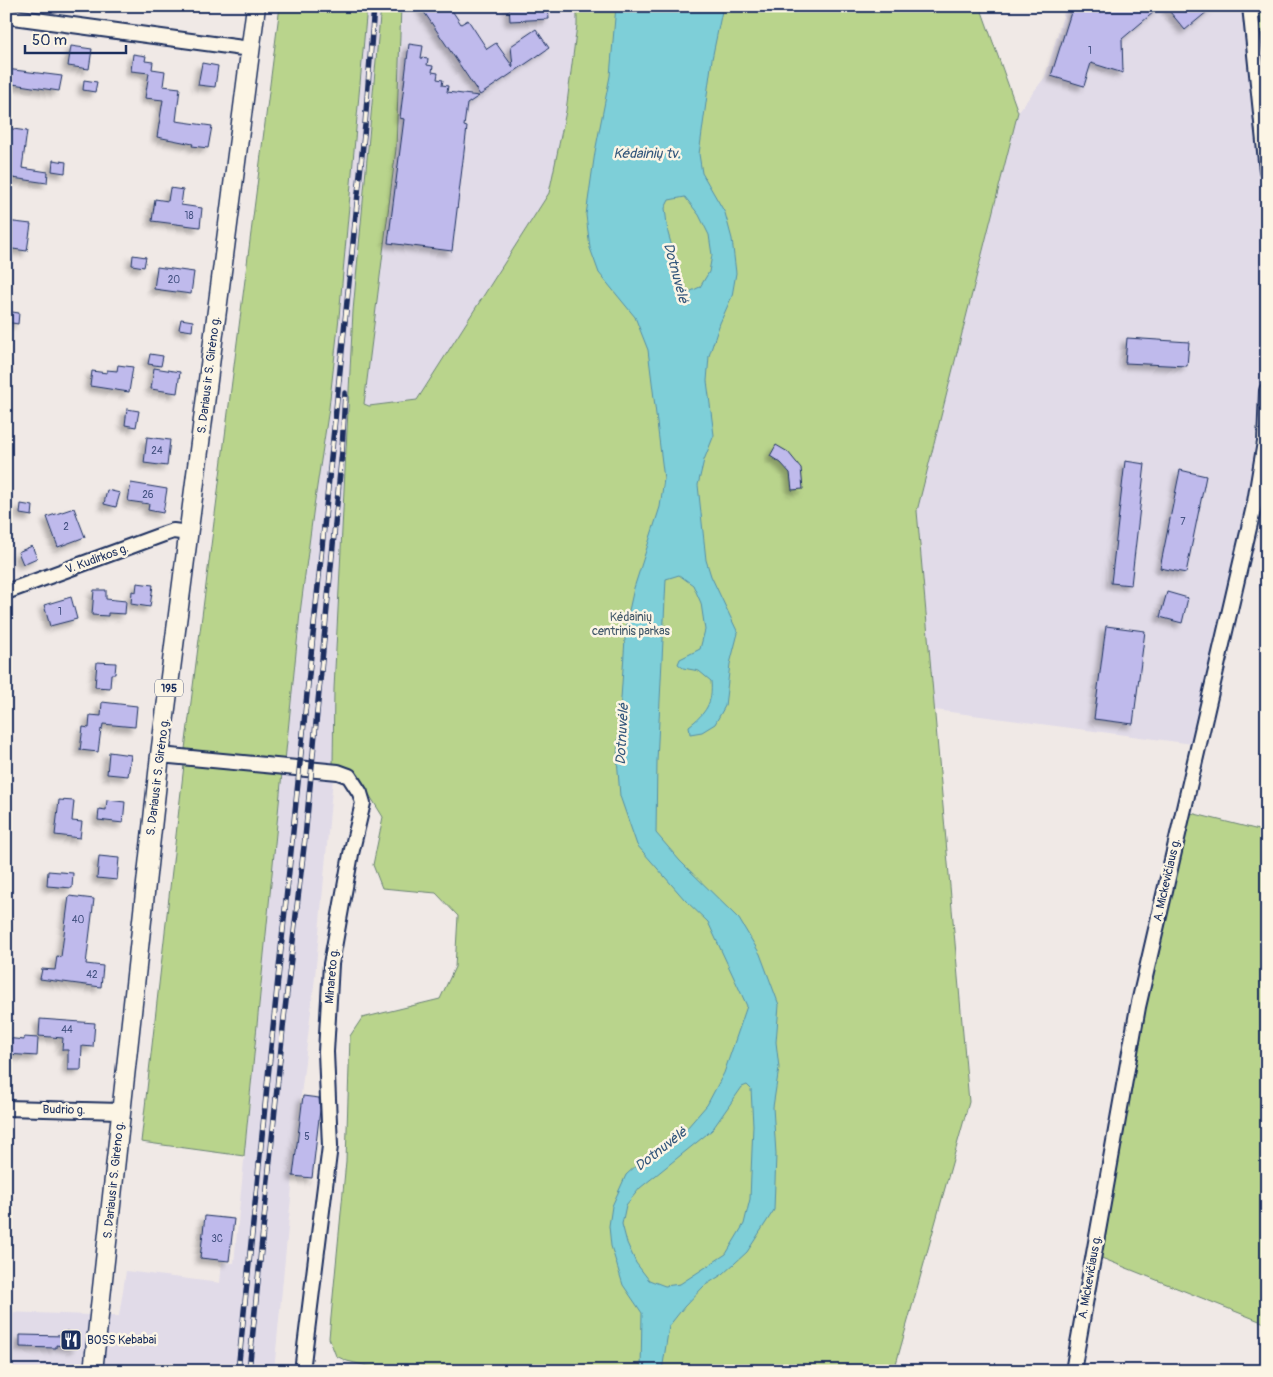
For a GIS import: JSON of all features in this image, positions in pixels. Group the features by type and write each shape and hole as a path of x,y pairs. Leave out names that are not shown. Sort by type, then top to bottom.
{"main road":[{"name":"S. Dariaus ir S. Girėno g.","path":"93,1371 160,755 256,6"}],"street":[{"path":"1250,6 1267,171"},
{"path":"6,16 250,49"},
{"name":"A. Mickevičiaus g.","path":"1073,1371 1138,1007 1255,502 1266,441 1267,390"},
{"name":"V. Kudirkos g.","path":"6,592 164,534 189,532"},
{"name":"Minareto g.","path":"160,755 338,772 349,776 360,793 363,803 351,854 331,964 326,1052 330,1146 302,1371"},
{"name":"Budrio g.","path":"6,1108 121,1111"}],"shaded area":[{"path":"367,6 381,6 353,311 334,689 333,764 285,761 300,613 329,408 339,317"},
{"path":"401,6 577,6 577,25 566,111 549,193 417,400 369,406 364,405 396,149"},
{"path":"1066,6 1243,6 1263,201 1265,322 1252,479 1193,744 935,710 917,511 1018,112 1045,77"},
{"path":"282,773 333,778 315,977 301,1095 274,1371 6,1371 6,1312 119,1316 126,1271 220,1283 222,1262 234,1263"}],"green space":[{"path":"280,6 367,6 339,317 329,408 300,613 285,761 185,749"},
{"name":"Kėdainių centrinis parkas","path":"381,6 401,6 396,149 364,404 369,406 417,400 549,193 566,111 577,25 577,6 980,6 1018,112 917,511 969,1102 894,1371 388,1371 347,1361 336,1356 329,1338 346,1161 350,1036 362,1018 440,999 455,967 458,916 436,893 382,888 373,865 383,817 354,770 333,764 334,689 353,311"},
{"path":"1257,6 1267,6 1267,103"},
{"path":"184,765 282,773 244,1156 141,1142"},
{"path":"1183,811 1267,832 1267,1324 1094,1255"}],"water":[{"name":"Kėdainių tv.","path":"616,6 723,6 712,59 699,154 702,173 725,213 732,239 736,273 732,296 720,323 709,356 707,381 714,435 704,460 698,485 706,560 711,576 738,633 730,664 725,706 715,724 702,732 690,734 689,726 700,717 707,707 711,695 711,681 699,671 683,668 678,664 680,659 700,649 705,630 701,603 693,585 679,575 666,579 657,761 656,833 680,861 739,919 760,954 779,1005 776,1042 779,1068 773,1107 776,1154 774,1210 747,1252 723,1274 704,1286 669,1326 662,1371 641,1371 642,1313 623,1285 611,1246 609,1226 612,1206 626,1175 639,1163 687,1128 707,1105 724,1073 747,1006 708,922 685,900 637,845 620,796 617,758 626,624 634,588 660,507 664,479 648,350 635,317 599,273 590,248 586,215 595,152 610,76","holes":["685,197 699,215 709,235 712,255 709,272 700,287 689,292 684,288 668,233 665,208 669,200","747,1085 751,1089 753,1125 750,1199 744,1224 726,1254 680,1284 665,1286 649,1280 636,1263 627,1243 622,1224 626,1205 640,1188 712,1130 742,1087"]}],"building":[{"path":"420,6 449,6 461,24 468,20 487,49 496,43 513,67 511,46 536,29 549,48 480,95"},
{"path":"509,6 548,6 549,19 510,21"},
{"path":"1073,6 1161,6 1122,39 1123,73 1091,63 1084,86 1051,76"},
{"path":"1165,6 1214,6 1185,30"},
{"path":"409,44 423,46 421,58 428,59 427,65 433,66 432,72 438,73 437,79 443,80 442,85 448,86 447,92 479,96 467,104 464,126 467,127 452,251 388,243 404,119 400,118"},
{"path":"71,46 92,49 89,69 68,66"},
{"path":"133,54 146,56 145,61 153,62 152,69 165,71 163,86 180,88 176,121 212,126 208,148 157,137 163,100 145,98 149,73 131,71"},
{"path":"202,63 218,66 215,87 198,85"},
{"path":"6,69 62,76 59,91 6,83"},
{"path":"84,80 97,82 95,92 83,90"},
{"path":"6,128 27,131 22,168 48,172 47,183 6,177 6,166 9,166 12,146 6,145"},
{"path":"53,160 66,162 65,173 52,171"},
{"path":"170,188 183,190 181,205 202,208 200,227 152,221 155,199 168,201"},
{"path":"6,221 31,224 27,251 6,248"},
{"path":"133,255 146,257 144,267 132,265"},
{"path":"157,267 194,272 191,294 154,289"},
{"path":"6,311 19,313 18,324 6,322"},
{"path":"181,319 193,321 192,331 179,329"},
{"path":"1127,338 1189,342 1187,366 1125,363"},
{"path":"150,354 163,356 161,366 148,364"},
{"path":"118,365 133,367 129,392 90,386 92,371 107,373 107,370 117,371"},
{"path":"154,368 180,372 177,393 151,389"},
{"path":"127,409 139,411 136,427 125,425"},
{"path":"147,437 170,440 167,466 144,463"},
{"path":"776,445 788,452 801,468 803,489 792,490 790,473 781,463 770,456"},
{"path":"1125,461 1145,464 1131,585 1111,583"},
{"path":"1180,470 1206,476 1186,573 1160,568"},
{"path":"131,483 167,489 163,513 148,510 149,504 128,501"},
{"path":"107,490 120,493 116,507 104,504"},
{"path":"21,504 33,506 32,516 20,514"},
{"path":"74,508 85,537 58,547 47,517"},
{"path":"32,546 37,558 23,564 18,552"},
{"path":"137,583 153,585 150,607 131,604 132,591 136,592"},
{"path":"94,590 106,590 106,599 126,601 125,614 108,613 108,616 92,615"},
{"path":"1167,592 1188,598 1182,623 1160,617"},
{"path":"71,597 77,619 50,626 44,605"},
{"path":"1106,626 1145,631 1133,724 1094,719"},
{"path":"97,662 116,663 115,674 111,674 110,688 95,687"},
{"path":"102,702 137,706 135,727 103,724 98,752 80,750 83,727 89,728 90,715 101,716"},
{"path":"109,752 131,755 128,776 107,774"},
{"path":"59,800 74,801 72,821 82,822 80,838 55,835"},
{"path":"107,800 125,802 123,823 98,820 99,809 106,810"},
{"path":"99,856 119,858 117,880 97,878"},
{"path":"48,871 73,873 72,888 47,886"},
{"path":"69,896 94,899 86,964 103,966 101,987 40,979 42,969 55,970 57,956 61,957"},
{"path":"40,1019 95,1023 93,1047 82,1046 81,1070 68,1070 68,1050 62,1050 63,1038 39,1036"},
{"path":"24,1037 38,1038 37,1056 6,1054 6,1038 24,1040"},
{"path":"303,1096 319,1098 320,1110 312,1178 293,1176"},
{"path":"205,1216 234,1219 229,1261 200,1258"},
{"path":"66,1331 78,1333 76,1348 56,1345 56,1348 20,1347 20,1335 65,1336"}],"railway":[{"path":"238,1371 365,125 374,6"},
{"path":"249,1371 284,1018 305,838 342,451 345,393"}],"place":[{"name":"BOSS Kebabai","path":"71,1340"}],"water label":[{"name":"Dotnuvėlė","path":"676,273"},
{"name":"Dotnuvėlė","path":"622,734"},
{"name":"Dotnuvėlė","path":"661,1149"}]}
